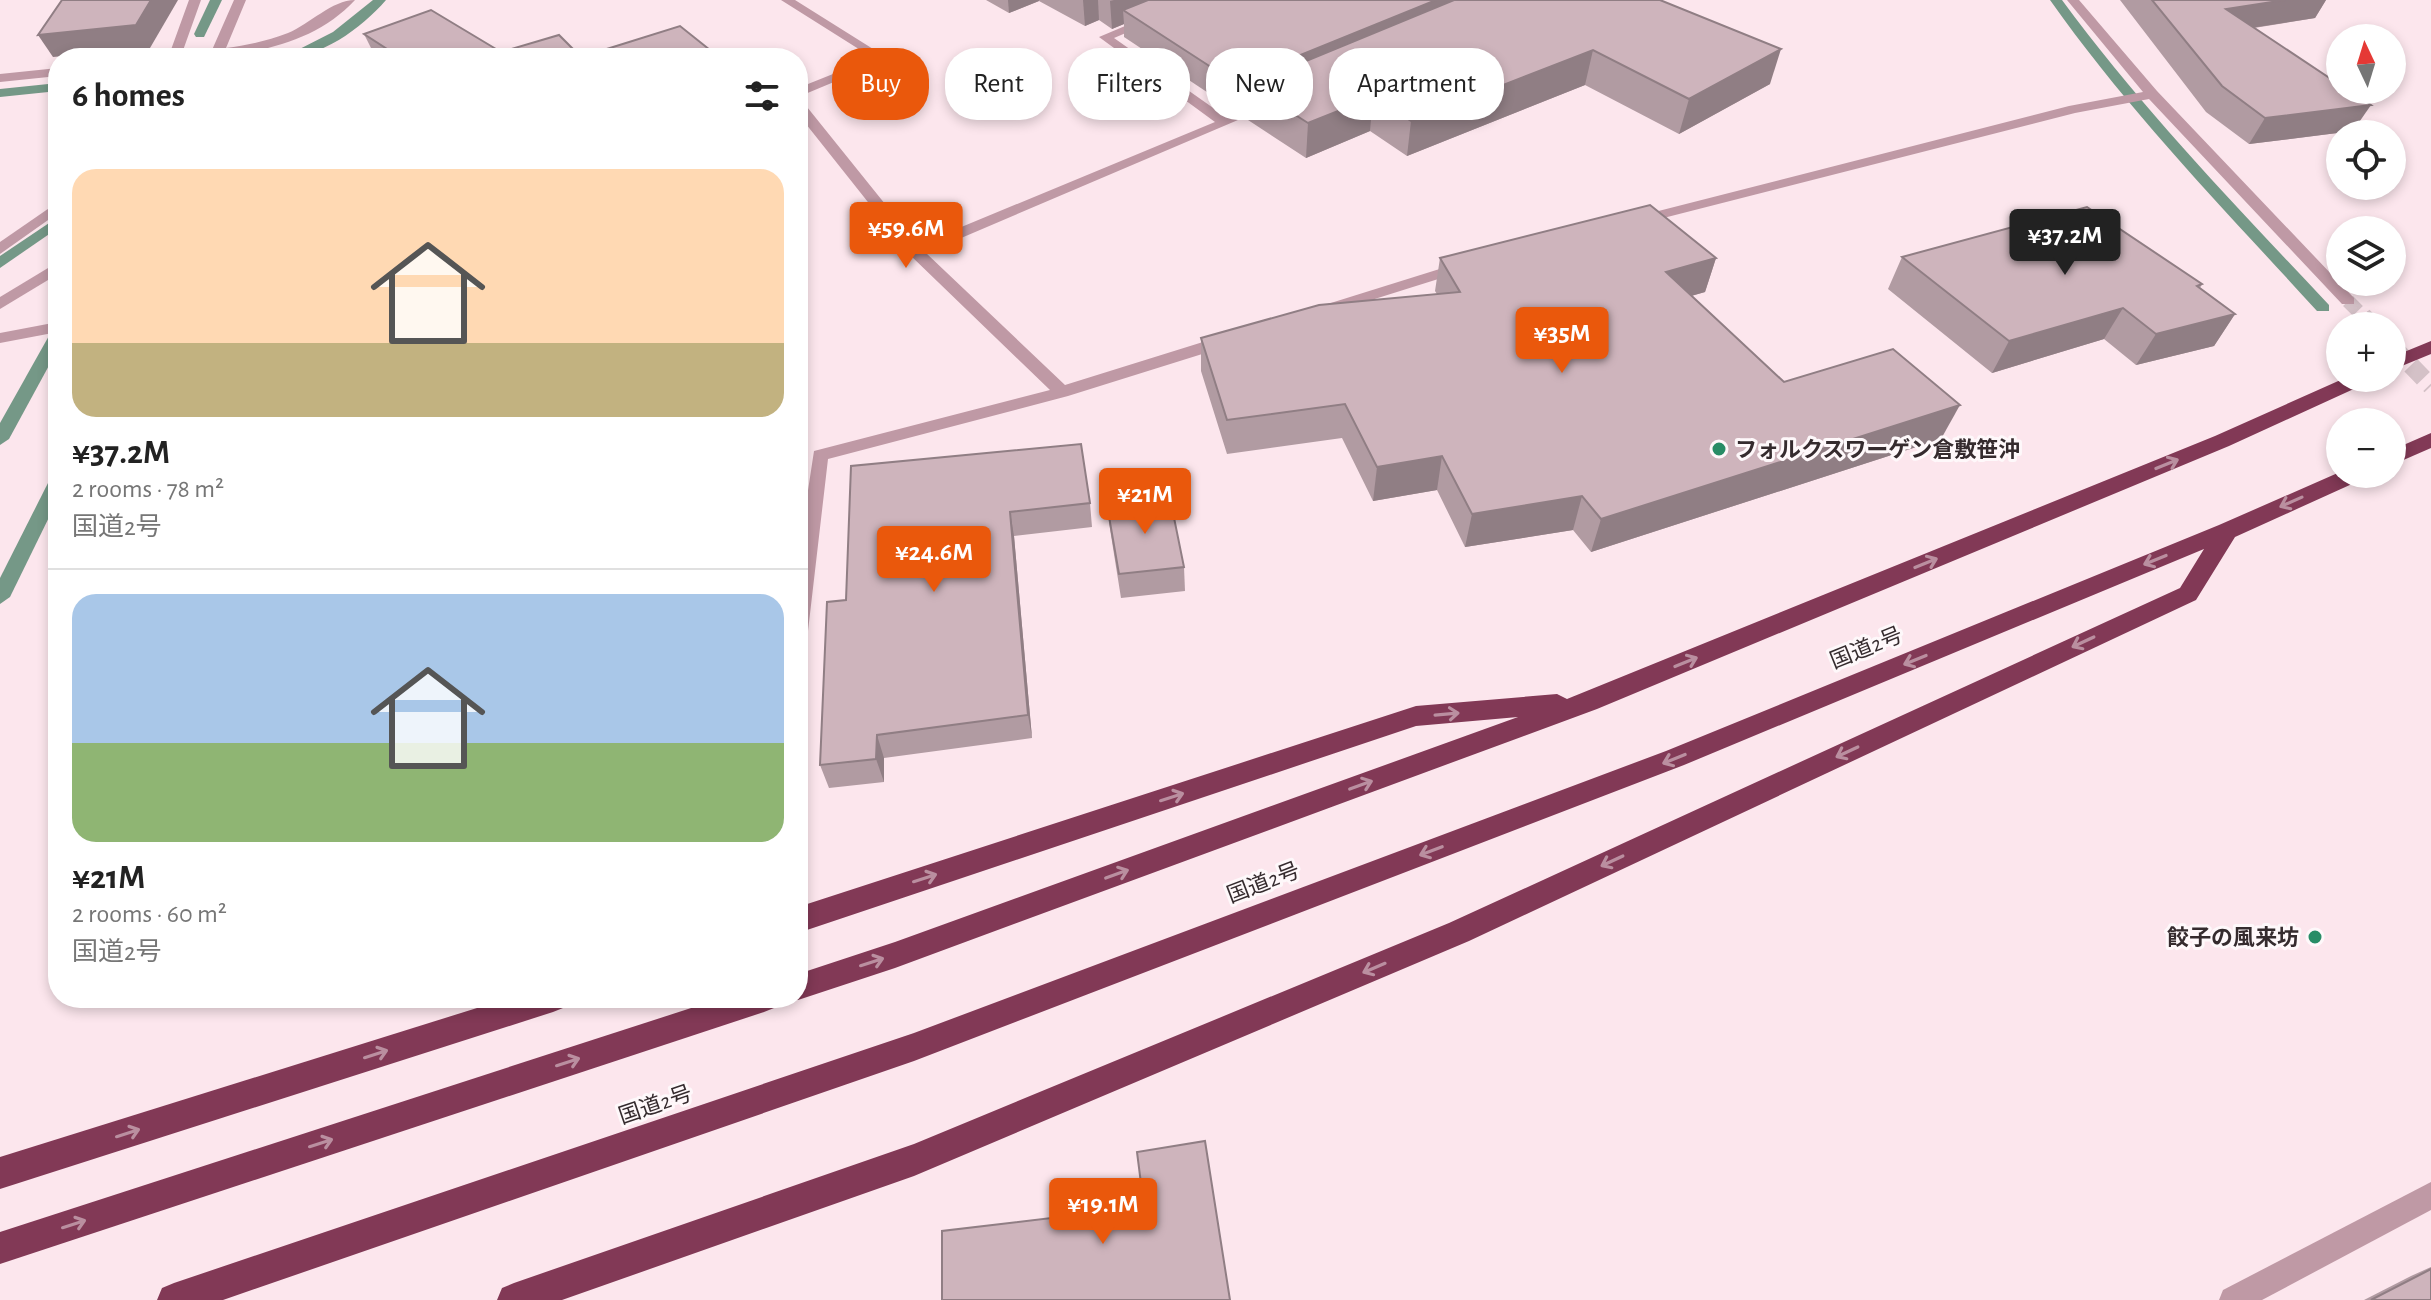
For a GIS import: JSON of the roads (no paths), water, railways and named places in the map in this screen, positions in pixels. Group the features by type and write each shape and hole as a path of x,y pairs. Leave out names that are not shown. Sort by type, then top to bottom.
{"highway":[{"path":"2406,358 2431,347"},
{"path":"808,984 1588,702 2207,447 2331,392"},
{"path":"2406,452 2431,440"},
{"name":"国道2号","path":"174,1300 944,1035 1675,758 2227,531 2326,487"},
{"path":"514,1300 914,1160 1459,932 2188,594 2227,531"},
{"path":"808,917 1416,716 1588,702"},
{"path":"0,1173 521,1008"},
{"path":"0,1248 733,1008"}],"street":[{"path":"178,48 195,0"},
{"path":"219,48 240,0"},
{"path":"251,48 294,38 334,15 349,0"},
{"path":"787,0 883,59 808,89"},
{"path":"2073,0 2147,95 2348,301"},
{"path":"1162,16 1105,37 1224,122"},
{"path":"0,78 48,73"},
{"path":"1615,227 2147,95"},
{"path":"808,118 915,252 1062,392"},
{"path":"915,252 1229,120"},
{"path":"0,249 48,213"},
{"path":"1314,313 1478,262"},
{"path":"0,304 48,273"},
{"path":"0,338 48,328"},
{"path":"808,551 820,455 1062,392 1240,336"},
{"path":"2233,1300 2431,1195"}],"waterway":[{"path":"200,34 216,0"},
{"path":"312,48 359,20 380,0"},
{"path":"2056,0 2104,66 2157,129 2323,308"},
{"path":"0,93 48,88"},
{"path":"0,263 48,228"},
{"path":"0,439 48,352"},
{"path":"0,597 48,501"}],"tunnel":[{"path":"2348,301 2359,312"},
{"path":"2406,360 2431,386"}],"place":[{"name":"フォルクスワーゲン倉敷笹沖","path":"1719,449"},
{"name":"餃子の風来坊","path":"2315,937"}]}
